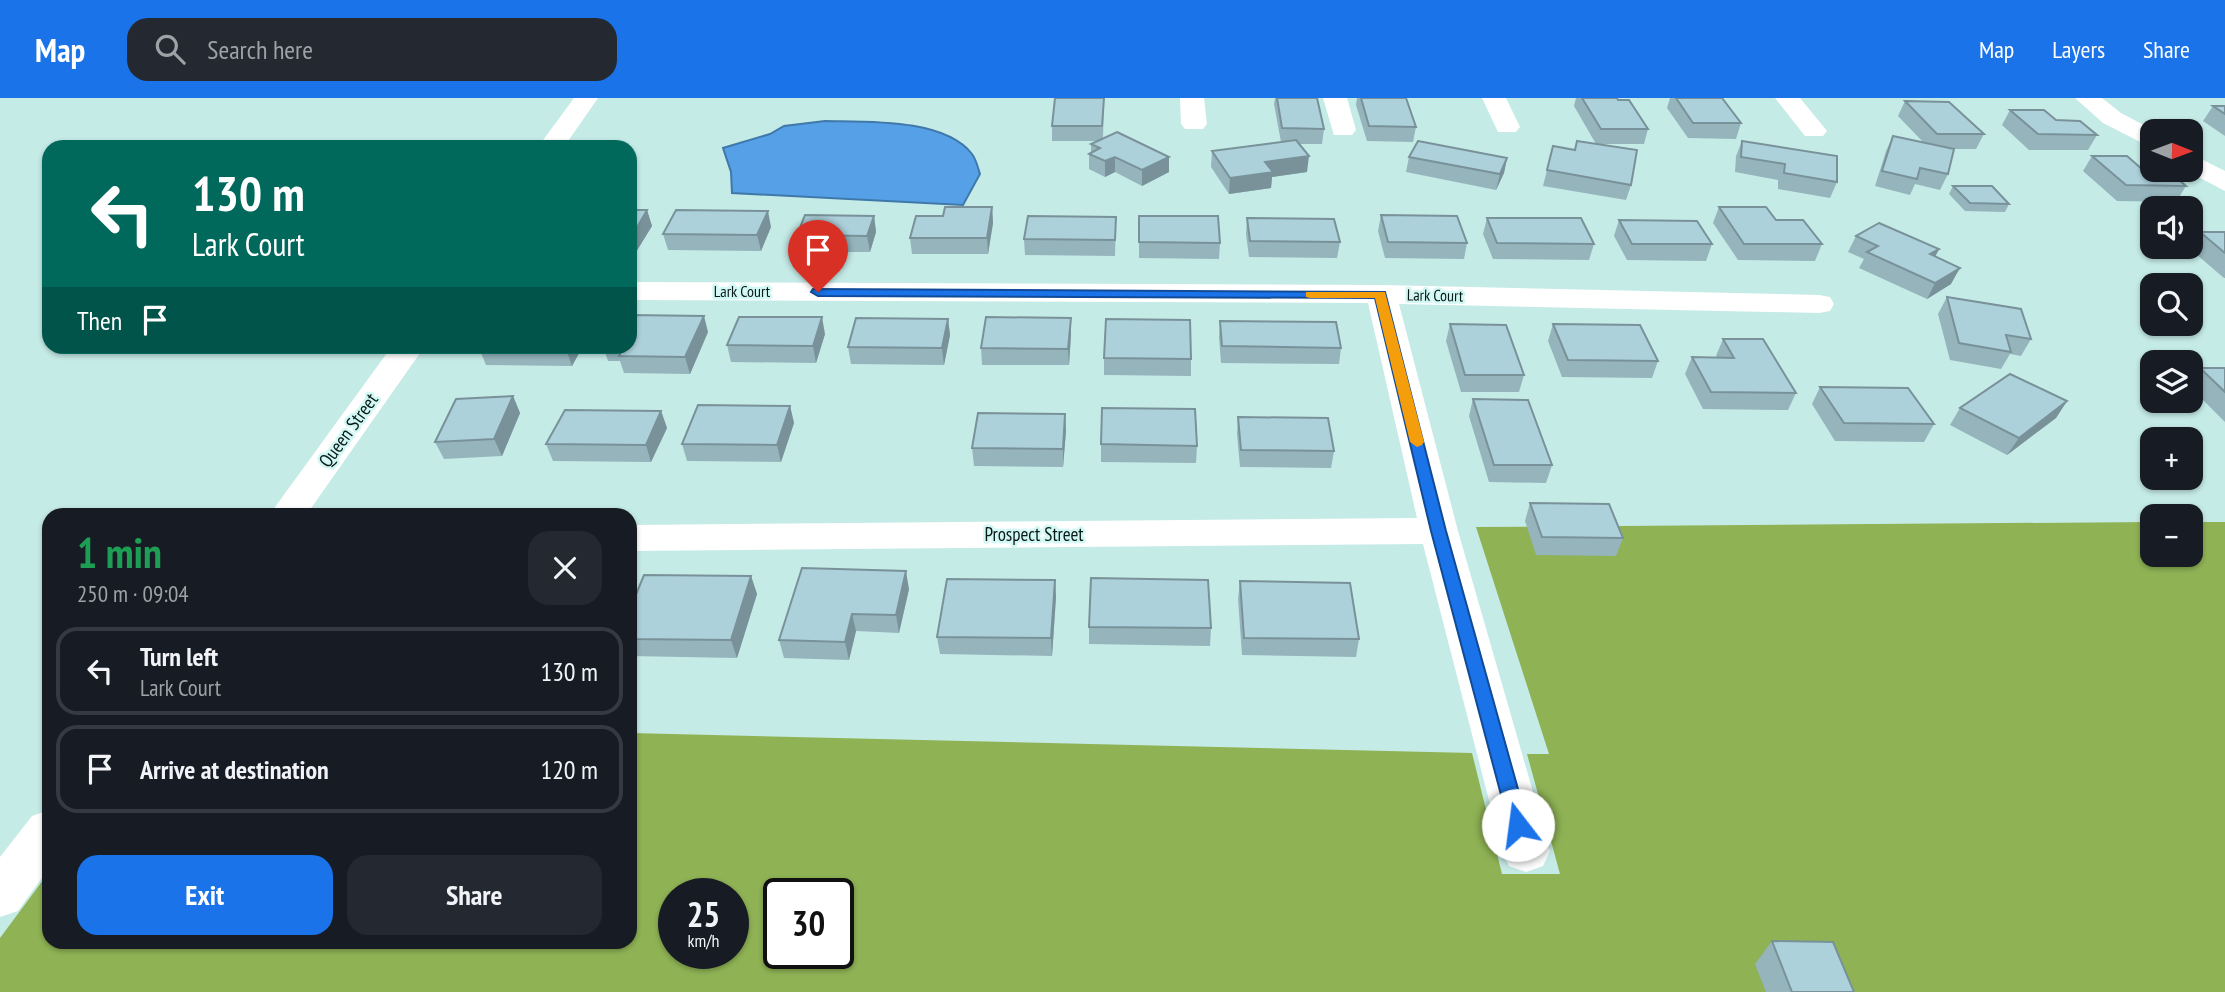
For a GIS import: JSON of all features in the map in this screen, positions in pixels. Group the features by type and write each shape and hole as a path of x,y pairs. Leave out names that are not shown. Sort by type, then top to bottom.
{"street":[{"path":"556,140 586,98"},
{"path":"1192,98 1194,124"},
{"path":"1335,98 1343,130"},
{"path":"1494,98 1507,127"},
{"path":"1787,98 1814,131"},
{"path":"2087,98 2112,118 2140,133"},
{"path":"2203,169 2225,183"},
{"name":"Lark Court","path":"637,290 1381,294 1819,304"},
{"path":"1381,294 1438,531 1526,851"},
{"name":"Queen Street","path":"292,508 402,354"},
{"name":"Prospect Street","path":"637,538 1438,531"},
{"path":"0,895 42,839"}],"green space":[{"path":"2140,522 2140,567 2203,567 2203,522 2225,522 2225,992 0,992 0,938 42,881 42,949 637,949 637,733 1472,753 1502,874 1560,874 1527,754 1549,754 1476,527"}],"water":[{"path":"825,121 903,124 943,134 959,142 972,154 980,174 963,205 732,193 731,172 723,148 770,134 784,126"}],"building":[{"path":"1055,98 1104,98 1102,126 1052,126"},
{"path":"1277,98 1317,98 1324,129 1282,128"},
{"path":"1361,98 1406,98 1416,127 1369,126"},
{"path":"1582,98 1629,100 1648,129 1601,129"},
{"path":"1676,98 1722,98 1741,123 1693,123"},
{"path":"1905,101 1949,102 1984,134 1937,134"},
{"path":"2213,106 2225,106 2225,114"},
{"path":"2010,110 2044,110 2056,120 2080,121 2097,135 2038,134"},
{"path":"1117,132 1169,157 1142,170 1115,157 1105,161 1089,154 1100,148 1091,144"},
{"path":"1893,136 1954,149 1948,174 1920,168 1917,179 1882,171"},
{"path":"1296,140 1309,156 1265,162 1273,172 1230,178 1212,151"},
{"path":"1418,141 1507,158 1500,174 1409,157"},
{"path":"1577,141 1637,150 1631,185 1547,170 1553,146 1575,150"},
{"path":"1742,141 1837,156 1837,182 1784,173 1785,164 1741,157"},
{"path":"2092,156 2127,156 2140,167 2140,182 2181,182 2186,186 2126,185"},
{"path":"1953,186 1992,186 2009,204 1970,203"},
{"path":"945,207 992,207 987,238 910,238 916,216 943,216"},
{"path":"1719,207 1766,207 1776,220 1803,220 1822,244 1744,244"},
{"path":"637,210 647,210 637,227"},
{"path":"676,210 768,211 757,235 663,234"},
{"path":"805,215 874,216 867,236 797,235"},
{"path":"1381,215 1457,216 1467,243 1388,242"},
{"path":"1028,216 1116,217 1115,240 1024,239"},
{"path":"1139,216 1218,216 1220,243 1139,242"},
{"path":"1247,218 1334,219 1340,242 1250,241"},
{"path":"1487,218 1581,218 1594,244 1497,243"},
{"path":"1619,220 1697,221 1712,244 1632,244"},
{"path":"1879,223 1939,249 1930,254 1960,268 1935,283 1867,252 1878,246 1856,236"},
{"path":"2203,232 2225,232 2225,253 2203,235"},
{"path":"1947,297 2021,309 2031,339 2006,335 2011,352 1959,343"},
{"path":"637,315 704,316 685,357 619,356 637,354"},
{"path":"739,317 822,317 813,346 727,345"},
{"path":"986,317 1071,318 1068,349 981,348"},
{"path":"856,318 948,319 942,348 848,347"},
{"path":"1106,319 1190,320 1191,359 1104,358"},
{"path":"1220,321 1336,322 1341,348 1222,346"},
{"path":"1450,324 1506,325 1524,375 1465,375"},
{"path":"1553,324 1640,325 1658,361 1568,360"},
{"path":"1723,339 1763,339 1796,393 1711,392 1692,357 1734,358"},
{"path":"2203,368 2225,368 2225,392 2203,371"},
{"path":"2010,374 2067,401 2019,438 1960,408"},
{"path":"1820,387 1908,388 1934,424 1844,423"},
{"path":"513,396 494,439 435,442 456,399"},
{"path":"1473,399 1528,400 1552,465 1494,465"},
{"path":"698,405 790,406 777,445 682,444"},
{"path":"1102,408 1195,409 1197,446 1101,444"},
{"path":"565,410 661,411 646,445 546,444"},
{"path":"978,413 1065,414 1063,449 972,448"},
{"path":"1238,417 1328,418 1334,451 1241,450"},
{"path":"1530,503 1609,504 1623,538 1542,537"},
{"path":"802,568 906,571 896,615 852,614 845,642 779,640"},
{"path":"644,575 751,576 731,640 637,639 637,592"},
{"path":"1091,578 1208,580 1211,628 1089,627"},
{"path":"947,579 1055,580 1051,638 937,637"},
{"path":"1240,581 1350,583 1359,639 1244,638"},
{"path":"1772,941 1833,942 1854,992 1792,992"}],"slow traffic":[{"path":"1310,294 1381,294 1417,442"}],"route":[{"path":"818,292 1381,294 1438,531 1518,825"}]}
